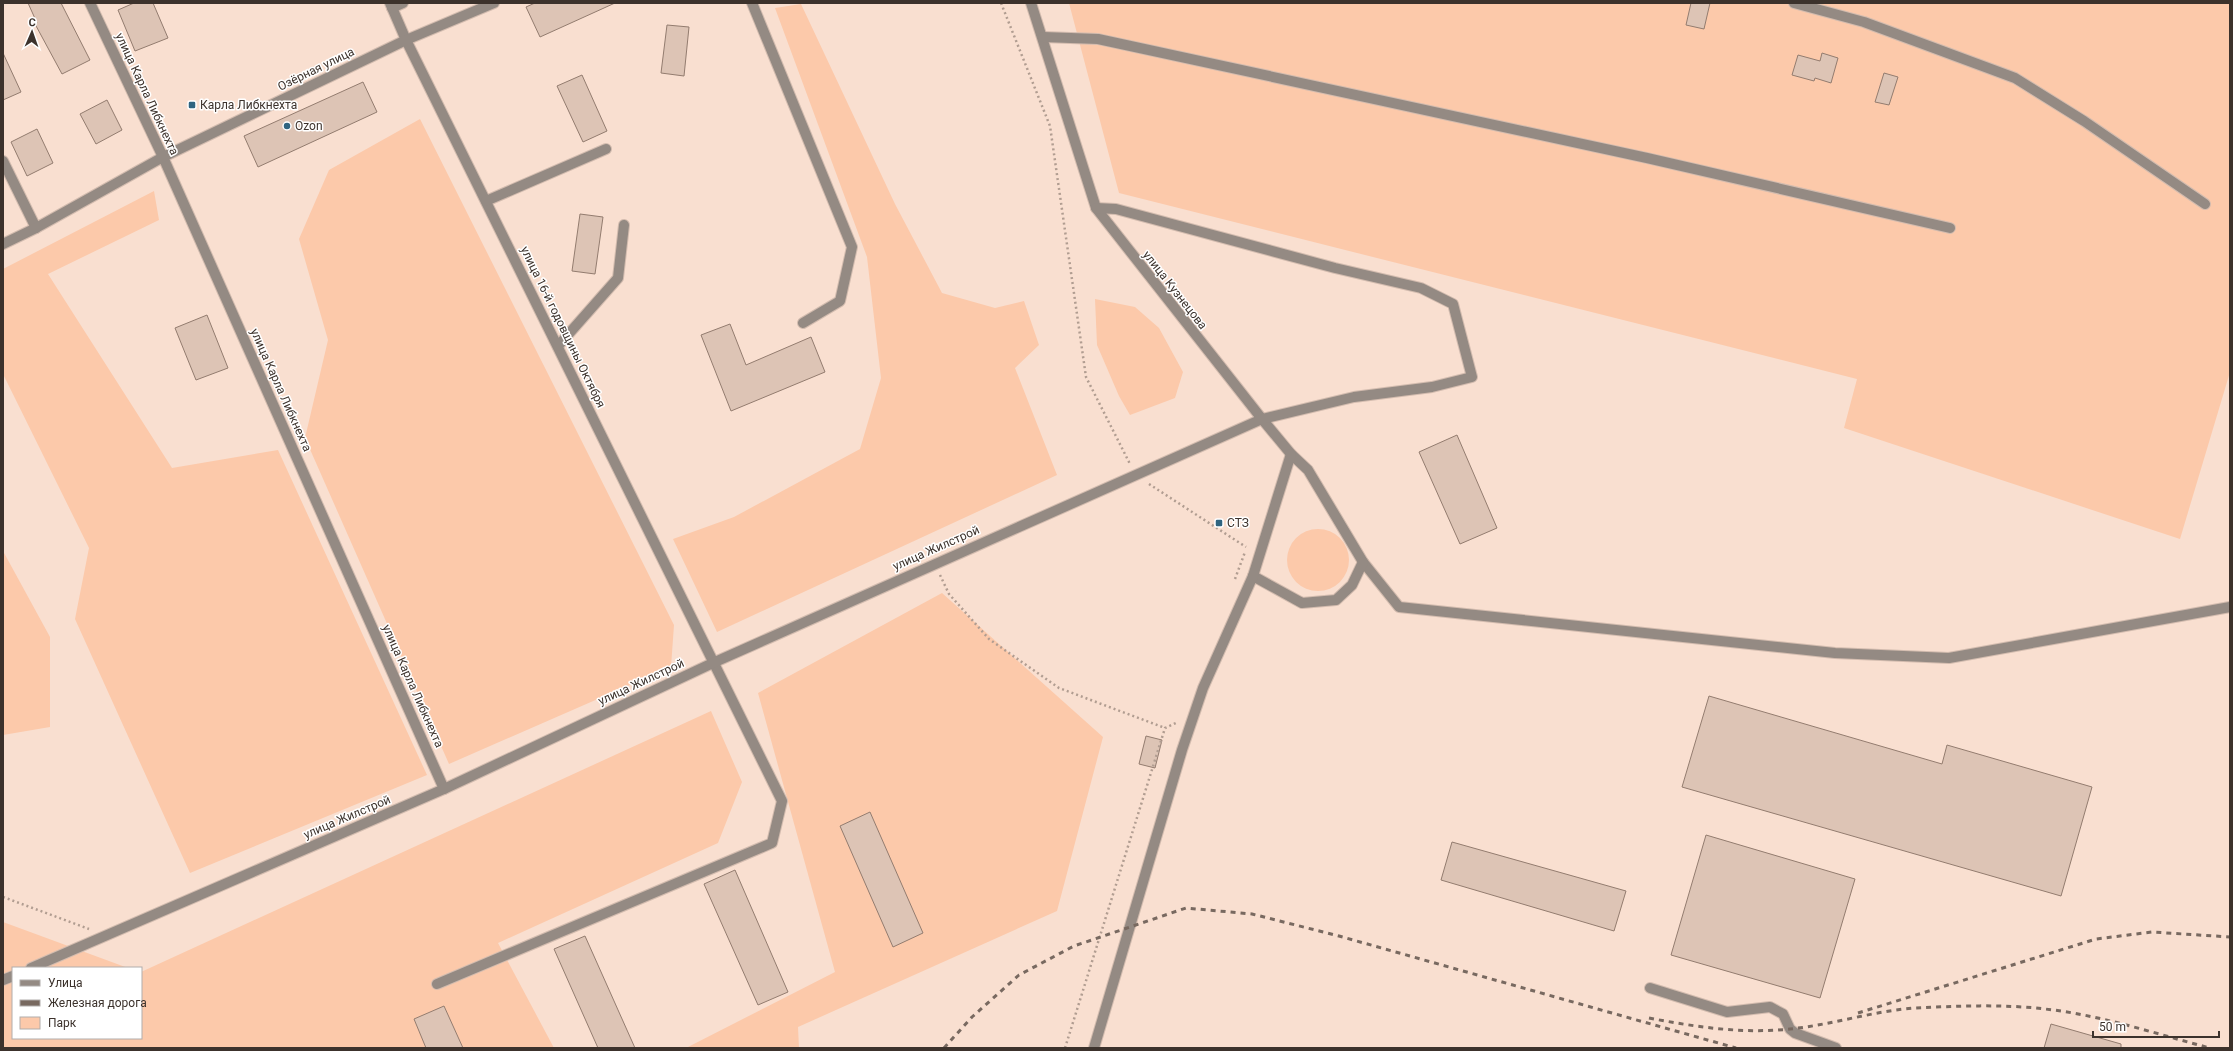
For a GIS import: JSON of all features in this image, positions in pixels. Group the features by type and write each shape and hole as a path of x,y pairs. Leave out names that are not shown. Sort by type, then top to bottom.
{"street":[{"name":"улица Карла Либкнехта","path":"90,3 163,156 444,789"},
{"path":"391,5 403,3"},
{"name":"Озёрная улица","path":"3,244 36,228 163,156 406,40 494,3"},
{"path":"752,3 852,247 840,301 803,323"},
{"name":"улица Кузнецова","path":"1031,3 1096,208 1290,454 1308,470 1363,562 1399,607 1843,653 1949,658 2230,607"},
{"path":"1794,3 1864,22 2014,78 2084,121 2205,204"},
{"name":"улица 16-й годовщины Октября","path":"391,5 406,40 715,662 782,801 772,843 437,984"},
{"path":"1043,37 1098,39 1647,158 1950,228"},
{"path":"486,201 606,149"},
{"path":"3,161 36,228"},
{"name":"улица Жилстрой","path":"33,967 444,789 715,662 933,563 1262,419 1354,397 1432,387 1472,377 1453,304 1421,288 1335,268 1116,209 1096,208"},
{"path":"558,346 618,278 624,225"},
{"path":"1094,1048 1182,750 1203,688 1253,576 1290,454"},
{"path":"1253,576 1302,603 1336,600 1352,585 1363,562"},
{"path":"1650,988 1727,1012 1770,1007 1783,1014 1790,1029 1836,1048"}],"path":[{"path":"1001,3 1050,126 1086,377 1136,475 1247,546 1234,583"},
{"path":"933,563 949,594 989,639 1059,688 1165,728 1179,722"},
{"path":"1065,1048 1165,728"},
{"path":"3,897 106,935"}],"green space":[{"path":"1069,3 2230,3 2230,372 2180,539 1844,428 1857,379 1119,193"},
{"path":"801,4 895,204 942,293 995,308 1024,301 1039,345 1015,368 1057,475 717,632 673,539 734,517 860,449 881,378 867,257 775,8"},
{"path":"420,119 674,625 671,667 449,764 305,438 328,340 299,239 329,170"},
{"path":"154,191 159,220 48,274 172,468 278,450 427,775 190,873 75,619 89,548 3,374 3,269"},
{"path":"1095,299 1135,307 1159,328 1183,372 1175,398 1130,415 1119,396 1097,345"},
{"path":"1312,529 1324,529 1340,538 1347,548 1349,560 1347,572 1340,582 1324,591 1312,591 1301,586 1292,577 1287,566 1287,554 1292,543 1301,534"},
{"path":"3,551 50,637 50,727 3,735"},
{"path":"942,593 1103,737 1057,911 798,1027 799,1048 686,1048 835,972 758,693"},
{"path":"711,711 742,782 718,843 498,943 554,1048 3,1048 3,922 125,967 12,967 12,1039 142,1039 142,972"}],"building":[{"path":"28,3 61,3 90,60 62,74 35,24 37,23"},
{"path":"134,3 153,3 168,38 135,51 118,10"},
{"path":"535,3 615,3 540,37 526,7"},
{"path":"1691,3 1710,3 1704,29 1686,25"},
{"path":"667,25 689,27 684,76 661,73"},
{"path":"3,53 21,92 3,100"},
{"path":"1822,53 1838,58 1831,83 1815,78 1814,81 1792,75 1798,55 1820,61"},
{"path":"1884,73 1898,77 1889,105 1875,102"},
{"path":"582,75 607,131 583,142 557,86"},
{"path":"363,82 377,112 258,167 244,136"},
{"path":"107,100 122,130 96,144 80,114"},
{"path":"37,129 53,163 27,176 11,142"},
{"path":"580,214 603,217 595,274 572,271"},
{"path":"207,315 228,368 196,380 175,328"},
{"path":"730,324 746,365 811,337 825,372 731,411 701,335"},
{"path":"1457,435 1497,528 1460,544 1419,452"},
{"path":"1709,696 1942,764 1947,745 2092,787 2061,896 1682,787"},
{"path":"1146,736 1162,740 1155,768 1139,764"},
{"path":"870,812 923,933 893,947 840,826"},
{"path":"1706,835 1855,879 1820,998 1671,955"},
{"path":"1452,842 1626,891 1614,931 1441,880"},
{"path":"735,870 788,992 758,1005 704,884"},
{"path":"585,936 635,1048 598,1048 554,949"},
{"path":"444,1006 463,1048 426,1048 414,1019"},
{"path":"2051,1024 2121,1044 2121,1048 2044,1048"}],"railway":[{"path":"944,1048 972,1017 1019,975 1074,946 1186,908 1252,914 1339,936 1736,1048"},
{"path":"1858,1013 2096,939 2152,932 2230,937"},
{"path":"1649,1018 1719,1029 1754,1031 1805,1027 1884,1012 1915,1008 2013,1006 2045,1009 2087,1016 2210,1048"}],"place":[{"name":"Карла Либкнехта","path":"192,105"},
{"name":"Ozon","path":"287,126"},
{"name":"СТЗ","path":"1219,523"}]}
